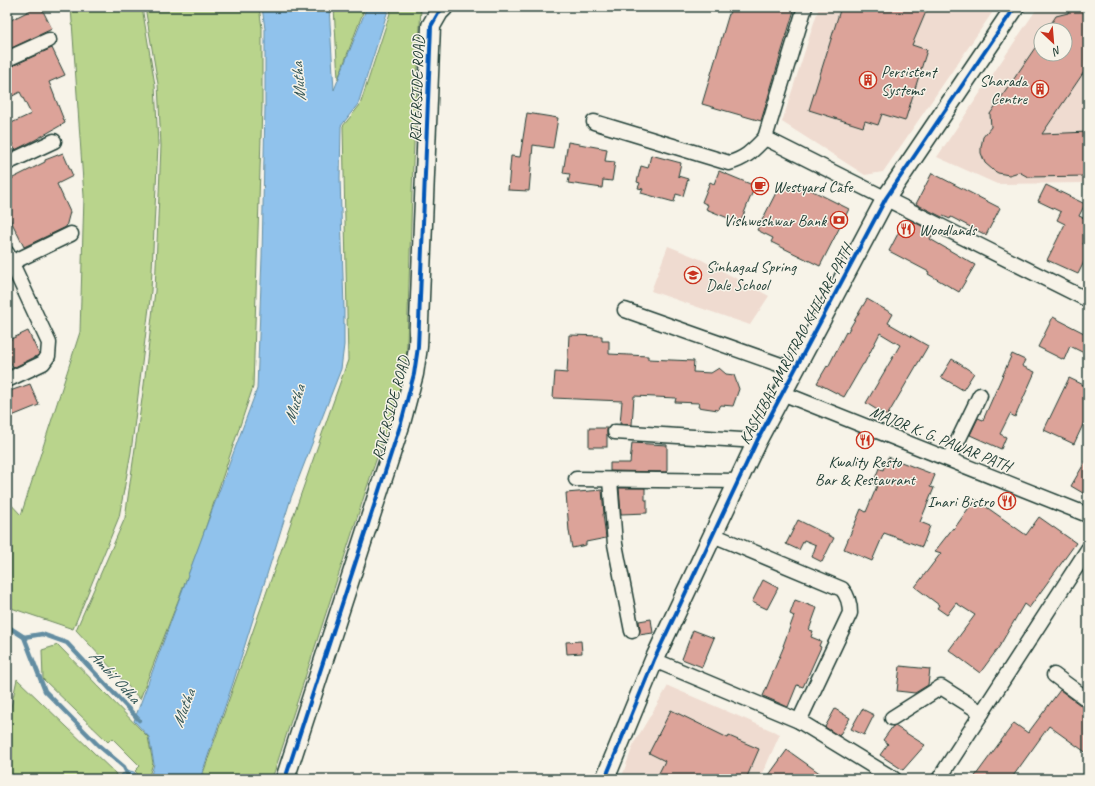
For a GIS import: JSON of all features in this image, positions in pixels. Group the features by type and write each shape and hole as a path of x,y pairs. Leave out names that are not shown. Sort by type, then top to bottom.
{"street":[{"name":"RIVERSIDE ROAD","path":"285,779 401,423 414,374 418,347 431,26 439,12 444,7"},
{"path":"594,122 729,164 740,160 749,154 765,138 805,7"},
{"name":"KASHIBAI AMRUTRAO KHILARE PATH","path":"604,779 654,660 757,441 782,393 886,198 1015,7"},
{"path":"7,59 49,40"},
{"path":"765,138 1088,300"},
{"path":"7,163 54,141"},
{"path":"7,380 43,363 48,356 49,343 8,260 71,234"},
{"path":"625,310 795,370"},
{"name":"MAJOR K. G. PAWAR PATH","path":"782,393 1088,515"},
{"path":"949,459 980,395"},
{"path":"615,432 757,441"},
{"path":"576,479 738,481"},
{"path":"610,480 614,544 632,631"},
{"path":"713,535 842,589 849,600 850,613 799,722"},
{"path":"939,779 1088,550"},
{"path":"654,660 799,722 886,777"},
{"path":"1054,675 1088,700"},
{"path":"892,718 940,687 982,713"}],"shaded area":[{"path":"819,7 996,7 883,172 865,175 782,122"},
{"path":"1038,7 1088,7 1088,183 997,184 937,157"},
{"name":"Sinhagad Spring Dale School","path":"668,246 700,259 769,296 750,325 651,291"},
{"path":"668,686 780,734 760,779 621,779 634,743"}],"green space":[{"path":"71,7 142,7 155,85 158,145 151,291 131,452 119,517 73,629 11,608 7,605 7,500 21,515 80,332 84,196"},
{"path":"145,7 259,7 262,28 262,106 253,387 200,544 140,699 76,630 125,518 144,385 155,291 161,146 158,84"},
{"path":"334,7 365,7 338,79"},
{"path":"392,7 421,7 413,163 406,372 272,779 201,779 348,360 343,126 360,105"},
{"path":"58,645 148,737 153,763 148,779 142,779 135,771 140,766 112,738 108,742 43,679 42,650"},
{"path":"17,679 116,774 114,779 7,779 7,726"}],"water":[{"name":"Mutha","path":"262,7 329,7 334,90 367,7 389,7 358,104 341,126 340,178 344,345 341,369 291,498 233,683 200,779 150,779 154,764 149,737 134,721 257,389 262,257 265,107 265,29"},
{"path":"130,771 134,772 140,779 119,779 122,774"}],"building":[{"path":"37,7 41,7 52,29 7,50 7,22"},
{"path":"731,7 795,7 761,121 702,104"},
{"name":"Persistent Systems","path":"841,7 928,7 912,45 927,50 905,121 882,114 878,125 865,121 863,127 809,110"},
{"name":"Sharada Centre","path":"1070,7 1088,7 1088,66 1042,134 1088,132 1088,176 1028,177 1019,172 1009,175 998,173 985,163 981,153 983,137 991,127 990,114 1033,51 1033,62 1073,62 1073,22 1052,22 1056,16 1068,13"},
{"path":"52,48 65,75 49,82 65,123 15,150 7,132 7,125 31,114 20,92 7,99 7,67"},
{"path":"527,113 558,118 553,148 533,145 529,191 508,190 511,156 520,157"},
{"path":"568,142 607,149 605,161 615,162 612,181 603,180 602,188 568,183 570,174 563,173"},
{"path":"63,153 73,176 57,184 70,212 66,227 24,247 7,213 7,181 45,162 45,160"},
{"path":"651,155 681,163 678,176 688,179 683,196 676,194 674,202 641,193 643,189 638,188 640,183 637,182 641,166 648,168"},
{"path":"719,171 755,186 740,223 706,209 708,205 702,202 710,182 714,184"},
{"path":"932,173 1000,208 986,235 951,217 950,219 943,216 942,217 916,204"},
{"path":"782,181 797,189 799,184 849,209 820,266 771,242 773,238 757,230"},
{"path":"1046,185 1085,204 1079,216 1088,220 1088,233 1083,244 1088,246 1088,254 1078,274 1047,260 1065,224 1057,220 1061,212 1038,201"},
{"path":"908,219 934,232 930,239 975,265 959,292 928,274 929,272 889,251 905,220 907,222"},
{"path":"867,299 893,314 888,323 928,346 887,416 866,403 900,345 880,333 864,364 844,397 817,383 827,366 828,367 846,332 847,333"},
{"path":"1053,317 1088,335 1088,355 1070,346 1064,360 1038,347"},
{"path":"28,331 39,354 13,368 7,354 7,341"},
{"path":"569,335 602,336 602,341 609,341 609,354 648,356 648,359 694,361 693,372 711,373 719,368 726,374 734,375 739,389 733,406 721,405 718,410 698,407 699,403 675,402 676,398 634,396 632,425 620,424 622,401 553,398 555,372 567,373"},
{"path":"1012,354 1025,360 1022,366 1035,372 1015,417 1010,414 1000,434 1006,437 1001,449 970,435 978,418 983,420"},
{"path":"952,359 974,373 963,390 941,377"},
{"path":"1069,378 1088,387 1088,414 1074,444 1044,430"},
{"path":"30,384 39,405 7,418 7,392"},
{"path":"589,428 607,428 607,447 589,447"},
{"path":"632,443 667,445 667,472 610,471 610,463 630,463"},
{"path":"888,457 935,475 930,487 934,488 920,522 930,526 922,547 884,533 872,561 844,549 861,509 866,512 877,486 873,484 879,468 883,470"},
{"path":"1088,457 1088,496 1071,486"},
{"path":"619,488 645,488 647,513 621,514"},
{"path":"602,490 606,538 586,542 586,545 572,548 566,493"},
{"path":"975,499 1026,535 1039,517 1076,543 1029,608 1024,604 999,647 980,673 949,650 975,615 956,603 947,615 937,608 939,605 915,587 941,553 935,551 953,528 954,529"},
{"path":"798,520 834,538 822,562 812,557 816,545 804,540 799,550 786,544"},
{"path":"763,580 778,588 767,609 752,602"},
{"path":"795,600 817,608 809,630 813,631 811,637 821,641 819,646 821,647 803,687 797,685 788,707 763,696 784,646 794,616 790,614"},
{"path":"651,619 653,633 639,635 639,621"},
{"path":"693,630 714,638 702,667 682,659"},
{"path":"581,641 582,653 567,654 566,642"},
{"path":"900,666 930,669 928,685 915,693 897,691"},
{"path":"1060,690 1083,707 1088,708 1088,754 1049,726 1011,779 973,779 1014,723 1028,733"},
{"path":"835,709 850,718 839,736 825,727"},
{"path":"862,709 874,715 864,735 851,729"},
{"path":"671,710 728,738 729,736 759,749 746,779 656,779 665,761 649,753"},
{"path":"893,726 925,745 903,770 880,755 888,744 883,740"},
{"path":"787,750 828,779 766,779"}],"waterway":[{"name":"Ambil Odha","path":"7,626 24,637 45,691 98,745 124,767 130,779"},
{"name":"Ambil Odha","path":"24,637 42,634 67,643 139,720"}],"cycle path":[{"path":"285,779 401,423 414,374 418,347 431,26 439,12 444,7"},
{"path":"605,779 654,660 757,441 886,198 1015,7"}],"place":[{"name":"Persistent Systems","path":"868,80"},
{"name":"Sharada Centre","path":"1040,89"},
{"name":"Westyard Cafe","path":"760,186"},
{"name":"Vishweshwar Bank","path":"839,220"},
{"name":"Woodlands","path":"906,229"},
{"name":"Sinhagad Spring Dale School","path":"693,275"},
{"name":"Kwality Resto Bar & Restaurant","path":"865,440"},
{"name":"Inari Bistro","path":"1007,501"}]}
